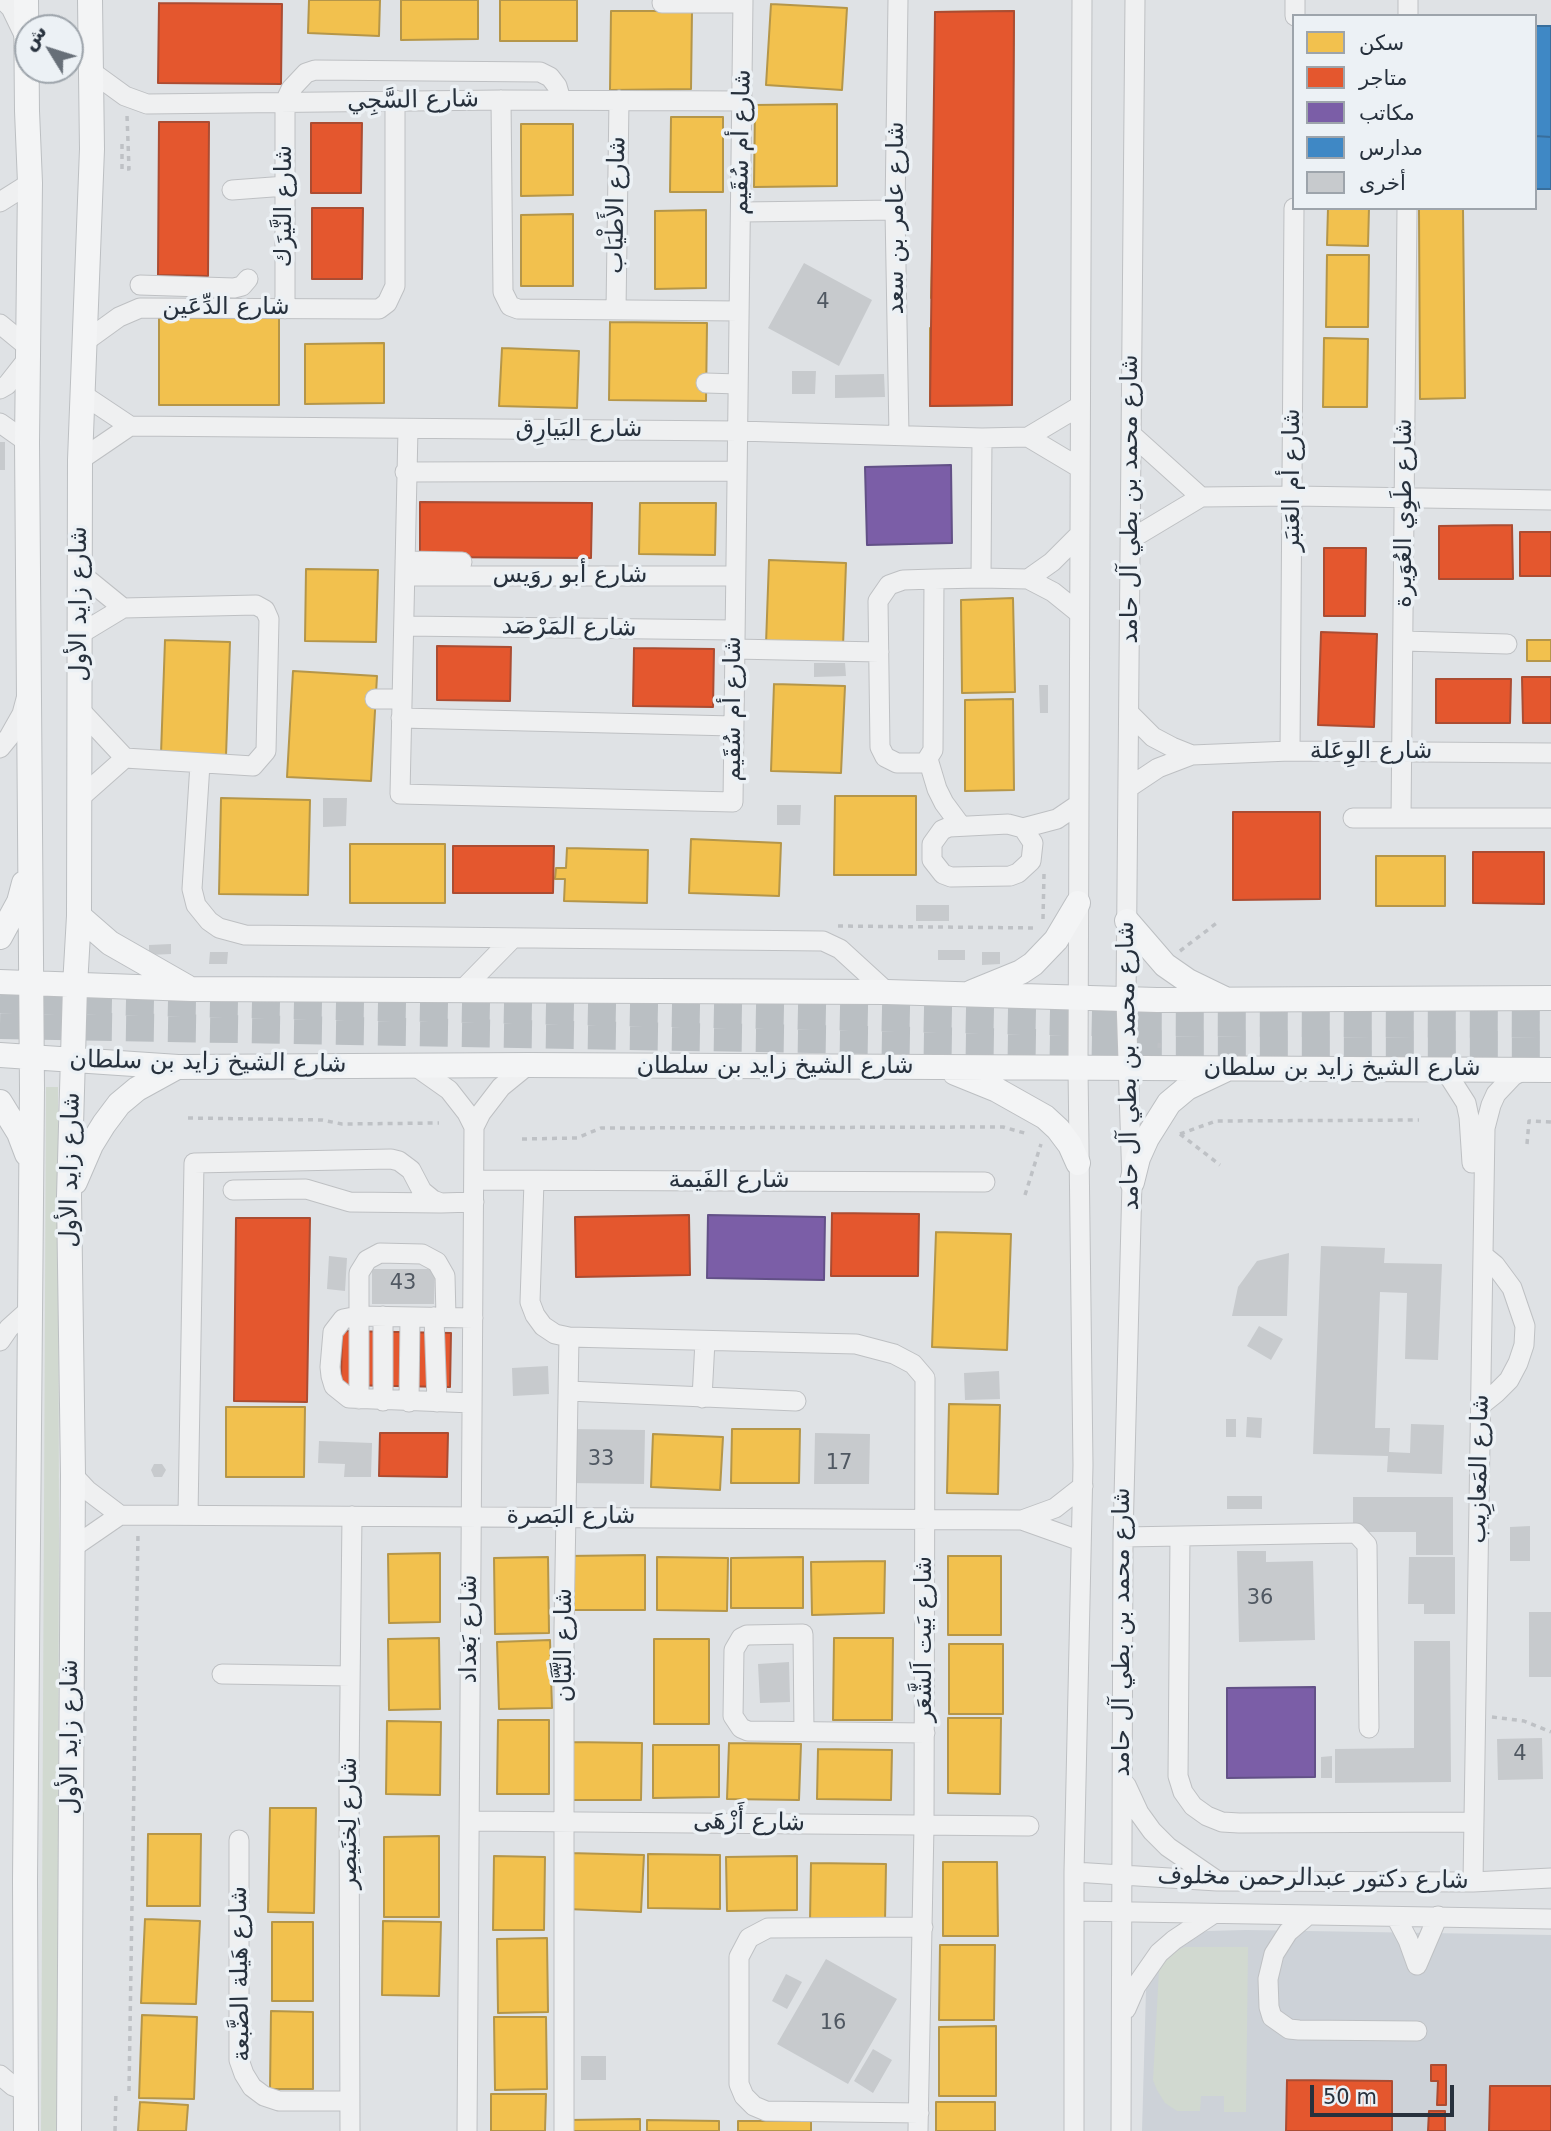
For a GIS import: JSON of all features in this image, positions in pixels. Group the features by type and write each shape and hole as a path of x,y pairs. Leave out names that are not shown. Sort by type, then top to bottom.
{"main road":[{"name":"شارع زايد الأول","path":"68,2131 73,1475 69,1196 79,916 80,460 92,149 90,0"},
{"name":"شارع زايد الأول","path":"26,2131 25,1880 32,1057 27,442 30,183 27,84"},
{"path":"0,937 19,902 30,855"},
{"path":"965,994 1021,972 1033,964 1056,940 1079,903"},
{"path":"79,916 110,943 191,989"},
{"path":"1127,921 1165,965 1188,981 1230,1001"},
{"path":"0,982 191,989 887,992 1126,1000 1551,998"},
{"name":"شارع الشيخ زايد بن سلطان","path":"0,1055 178,1067 528,1065 1551,1070"},
{"path":"69,1196 91,1145 119,1104 137,1089 178,1067"},
{"path":"1132,1182 1147,1138 1170,1103 1187,1088 1231,1068"},
{"path":"945,1069 996,1090 1037,1126 1058,1129 1070,1145 1078,1163"},
{"path":"0,1102 19,1133 31,1164"}],"street":[{"path":"3,0 14,14"},
{"name":"شارع عامر بن سعد","path":"898,0 895,210 899,435"},
{"name":"شارع محمد بن بطي آل حامد","path":"1074,2131 1074,1872 1083,1486 1078,1163 1082,0"},
{"name":"شارع محمد بن بطي آل حامد","path":"1121,2131 1122,1537 1132,1182 1126,1000 1135,0"},
{"path":"662,3 743,1"},
{"name":"شارع أم سُقَيم","path":"408,429 400,794 733,802 743,1"},
{"path":"285,102 298,79 315,70 540,72 550,77 557,86 561,100"},
{"name":"شارع السَّجِي","path":"92,72 125,96 147,104 395,100 743,101"},
{"name":"شارع الدِّعَين","path":"83,343 119,317 140,308 379,309 387,303 395,286 395,100"},
{"path":"500,100 503,292 510,306 518,309 739,311"},
{"name":"شارع الأَطْيَاب","path":"615,310 619,100"},
{"name":"شارع النَّيزَك","path":"285,102 285,309"},
{"path":"0,202 30,183"},
{"path":"232,190 286,186"},
{"path":"742,212 895,210"},
{"name":"شارع أم العَنبَر","path":"1290,751 1294,210"},
{"name":"شارع طَوِي العُوَيرة","path":"1401,818 1407,210"},
{"path":"140,285 234,288 242,286 248,279"},
{"path":"0,324 29,352 7,385 0,389"},
{"path":"706,383 738,384"},
{"path":"80,460 130,426 82,394"},
{"name":"شارع البَيارِق","path":"130,426 738,431 982,438 1028,437 1080,406"},
{"path":"0,423 27,442"},
{"path":"1131,434 1201,497"},
{"path":"1028,437 1080,468"},
{"path":"981,578 982,438"},
{"path":"405,472 736,471"},
{"path":"1130,539 1201,497 1551,500"},
{"path":"1028,579 1052,562 1080,534"},
{"path":"405,569 462,562"},
{"name":"شارع أبو روَيس","path":"405,569 735,576"},
{"path":"80,573 123,608"},
{"path":"934,579 934,744 928,760 937,789 951,816 961,826"},
{"path":"928,760 897,763 882,753 880,747 878,601 884,589 895,582 934,579 1028,579 1053,592 1079,613"},
{"path":"80,634 123,608 257,605 265,610 269,619 265,751 253,766 125,758 81,711"},
{"name":"شارع المَرْصَد","path":"405,626 734,640 879,652"},
{"path":"1404,641 1507,645"},
{"path":"0,748 22,714 29,688"},
{"path":"375,699 401,709 733,726"},
{"name":"شارع الوِعَلة","path":"1130,714 1153,737 1192,755"},
{"name":"شارع الوِعَلة","path":"1129,788 1158,768 1192,755 1290,751 1551,753"},
{"path":"80,797 125,758"},
{"path":"200,764 192,876 196,905 209,921 219,928 245,935 823,942 835,945 887,992"},
{"path":"1023,828 1033,843 1033,852 1031,861 1018,873 951,877 943,874 932,860 932,844 942,830 949,827 1008,824 1023,828 1057,819 1079,804"},
{"path":"1353,818 1551,818"},
{"path":"462,990 513,938"},
{"path":"474,1127 495,1093 528,1065"},
{"path":"415,1066 449,1090 474,1127"},
{"path":"1439,1069 1460,1090 1468,1110 1472,1196"},
{"name":"شارع المَعازِيب","path":"1473,1882 1484,1144 1487,1116 1496,1094 1513,1076 1524,1070"},
{"name":"شارع بَغداد","path":"467,2131 474,1127"},
{"path":"187,1515 194,1163 391,1159 405,1165 427,1197 441,1203"},
{"name":"شارع الفَيمة","path":"474,1180 985,1182"},
{"path":"534,1181 530,1302 534,1315 543,1326 555,1334 569,1337"},
{"path":"233,1190 306,1189 349,1202 474,1202"},
{"path":"359,1399 359,1273 367,1260 380,1253 422,1254 437,1262 445,1276 440,1317 437,1402"},
{"path":"1481,1405 1496,1394 1514,1371 1524,1345 1525,1326 1511,1288 1495,1265 1484,1256"},
{"path":"0,1341 9,1328 29,1310"},
{"path":"472,1403 349,1398 334,1386 330,1367 331,1341 337,1324 343,1319 358,1316 473,1318"},
{"path":"383,1316 383,1401"},
{"path":"409,1402 410,1317"},
{"name":"شارع بَيت اَلشَّعَر","path":"569,1337 856,1344 894,1354 913,1364 925,1378 925,1733 919,2122"},
{"name":"شارع التَّبَّان","path":"564,2131 563,1821 569,1337"},
{"path":"702,1398 705,1341"},
{"path":"568,1391 796,1401"},
{"path":"72,1548 120,1515 73,1475"},
{"name":"شارع البَصرة","path":"1022,1520 1055,1507 1083,1486"},
{"name":"شارع البَصرة","path":"120,1515 1022,1520 1081,1541"},
{"name":"شارع لِخنَيصِر","path":"350,2131 352,1516"},
{"path":"1122,1537 1356,1533 1367,1545 1369,1728"},
{"path":"1180,1537 1178,1776 1183,1792 1193,1805 1207,1816 1222,1822 1472,1822"},
{"path":"804,1731 803,1633 747,1635 741,1638 734,1650 733,1716 741,1728 748,1731 925,1733"},
{"path":"222,1674 350,1676"},
{"path":"1122,1773 1134,1804 1152,1831 1168,1846 1217,1881"},
{"name":"شارع أَزْهَى","path":"470,1821 1029,1826"},
{"name":"شارع هَيلة الضَّبعة","path":"239,1840 239,2060 244,2074 252,2087 264,2096 279,2101 350,2101"},
{"name":"شارع دكتور عبدالرحمن مخلوف","path":"1074,1872 1217,1881 1473,1882 1549,1873"},
{"name":"شارع دكتور عبدالرحمن مخلوف","path":"1074,1911 1551,1919"},
{"path":"1121,2024 1136,1986 1152,1961 1174,1940 1213,1914"},
{"path":"1308,1915 1287,1932 1274,1954 1268,1992 1272,2017 1280,2024 1299,2030 1417,2031"},
{"path":"1396,1917 1417,1965 1438,1916"},
{"path":"919,2122 766,2111 754,2106 744,2096 738,2084 739,1957 749,1938 768,1928 923,1927"},
{"path":"0,2075 13,2086 26,2091"}],"path":[{"path":"122,144 122,169 129,169 129,132"},
{"path":"1180,952 1218,922"},
{"path":"952,927 1042,928"},
{"path":"188,1118 322,1120 342,1124 439,1123"},
{"path":"1180,1134 1216,1121 1419,1120"},
{"path":"1527,1144 1529,1121 1551,1122"},
{"path":"522,1139 577,1138 601,1128 1037,1126 1042,1138 1025,1195"},
{"path":"1171,1127 1220,1164"},
{"path":"129,2091 139,1529"},
{"path":"1474,1714 1524,1721 1551,1732"},
{"path":"115,2131 116,2091"}],"shaded area":[{"path":"46,1087 58,1087 57,2131 41,2131"},
{"path":"1207,1931 1551,1935 1551,2131 1142,2131 1146,1990 1153,1967 1171,1946"},
{"path":"1185,1947 1248,1947 1246,2112 1224,2112 1224,2096 1201,2096 1200,2111 1177,2111 1165,2103 1153,2080 1159,1970 1175,1951"}],"building: سكن":[{"path":"309,0 380,0 379,36 308,33"},
{"path":"401,0 478,0 478,39 401,40"},
{"path":"500,0 577,0 577,41 500,41"},
{"path":"771,4 847,8 842,90 766,85"},
{"path":"611,11 692,11 691,89 610,90"},
{"path":"1014,11 1013,91 935,90 935,12"},
{"path":"837,104 837,186 754,187 755,105"},
{"path":"935,115 1013,115 1012,196 935,195"},
{"path":"671,117 723,117 723,192 670,192"},
{"path":"521,124 573,124 573,195 521,196"},
{"path":"706,210 706,288 655,289 655,211"},
{"path":"1328,210 1369,210 1368,246 1327,245"},
{"path":"1419,210 1463,210 1465,398 1420,399"},
{"path":"573,214 573,286 521,286 521,215"},
{"path":"1012,219 1011,300 931,298 933,220"},
{"path":"1327,255 1369,255 1368,327 1326,327"},
{"path":"159,318 279,318 279,405 159,405"},
{"path":"610,322 707,323 706,401 609,400"},
{"path":"930,328 1011,328 1012,405 930,406"},
{"path":"1324,338 1368,339 1367,407 1323,407"},
{"path":"384,343 384,403 305,404 305,344"},
{"path":"502,348 579,351 577,408 499,406"},
{"path":"640,503 716,503 715,555 639,554"},
{"path":"769,560 846,563 843,646 766,644"},
{"path":"306,569 378,570 376,642 305,641"},
{"path":"1013,598 1015,692 962,693 961,600"},
{"path":"165,640 230,642 226,756 161,754"},
{"path":"1527,640 1551,640 1551,661 1527,661"},
{"path":"293,671 377,676 371,781 287,777"},
{"path":"774,684 845,686 841,773 771,771"},
{"path":"1013,699 1014,790 965,791 965,700"},
{"path":"835,796 916,796 916,875 834,875"},
{"path":"221,798 310,800 308,895 219,894"},
{"path":"691,839 781,843 779,896 689,893"},
{"path":"350,844 445,844 445,903 350,903"},
{"path":"567,848 648,850 647,903 564,901 565,879 555,879 556,868 566,868"},
{"path":"1376,856 1445,856 1445,906 1376,906"},
{"path":"936,1232 1011,1234 1007,1350 932,1347"},
{"path":"949,1404 1000,1405 998,1494 947,1493"},
{"path":"226,1407 305,1407 304,1477 226,1477"},
{"path":"732,1429 800,1429 799,1483 731,1483"},
{"path":"653,1434 723,1437 720,1490 651,1487"},
{"path":"440,1553 440,1622 389,1623 388,1554"},
{"path":"645,1555 645,1610 567,1610 567,1556"},
{"path":"948,1556 1001,1556 1001,1635 948,1635"},
{"path":"548,1557 549,1633 495,1634 494,1558"},
{"path":"657,1557 728,1558 727,1611 657,1610"},
{"path":"803,1557 803,1608 731,1608 731,1558"},
{"path":"885,1561 884,1613 812,1615 811,1562"},
{"path":"439,1638 440,1709 389,1710 388,1639"},
{"path":"834,1638 893,1638 892,1720 833,1720"},
{"path":"654,1639 709,1639 709,1724 654,1724"},
{"path":"550,1640 552,1708 499,1709 497,1642"},
{"path":"949,1644 1003,1644 1003,1714 949,1714"},
{"path":"948,1718 1001,1718 1000,1794 948,1793"},
{"path":"498,1720 549,1720 549,1794 497,1794"},
{"path":"387,1721 441,1722 440,1795 386,1794"},
{"path":"570,1742 642,1743 641,1800 569,1800"},
{"path":"729,1743 801,1744 799,1800 727,1799"},
{"path":"653,1745 719,1745 719,1797 653,1798"},
{"path":"818,1749 892,1750 891,1800 817,1799"},
{"path":"270,1808 316,1808 314,1913 268,1912"},
{"path":"148,1834 201,1834 200,1906 147,1906"},
{"path":"439,1836 439,1917 384,1917 384,1837"},
{"path":"569,1853 644,1855 641,1912 567,1909"},
{"path":"648,1854 720,1855 720,1909 648,1908"},
{"path":"494,1856 545,1857 544,1930 493,1930"},
{"path":"797,1856 797,1910 727,1911 726,1857"},
{"path":"943,1862 997,1862 998,1936 943,1936"},
{"path":"811,1863 886,1864 885,1922 810,1921"},
{"path":"145,1919 200,1921 196,2004 141,2003"},
{"path":"383,1921 441,1922 439,1996 382,1995"},
{"path":"272,1922 313,1922 313,2001 272,2001"},
{"path":"547,1938 548,2012 498,2013 497,1939"},
{"path":"940,1945 995,1945 994,2020 939,2020"},
{"path":"271,2011 313,2012 313,2089 270,2089"},
{"path":"142,2015 197,2017 194,2099 139,2098"},
{"path":"494,2017 546,2017 547,2089 495,2090"},
{"path":"996,2026 996,2096 939,2096 939,2027"},
{"path":"491,2094 546,2094 545,2131 491,2131"},
{"path":"140,2102 188,2105 186,2131 138,2131"},
{"path":"936,2102 995,2102 995,2131 936,2131"},
{"path":"640,2119 640,2131 569,2131 568,2120"},
{"path":"647,2120 719,2121 719,2131 647,2131"},
{"path":"738,2121 811,2121 811,2131 738,2131"}],"building: متاجر":[{"path":"159,3 282,4 281,84 158,83"},
{"path":"1014,11 1012,405 930,406 935,12"},
{"path":"159,122 209,122 208,276 158,275"},
{"path":"311,123 362,123 361,193 311,193"},
{"path":"312,208 363,208 362,279 312,279"},
{"path":"420,502 592,503 591,558 420,557"},
{"path":"1512,525 1513,579 1439,579 1439,526"},
{"path":"1520,532 1551,532 1551,576 1520,576"},
{"path":"1324,548 1366,548 1365,616 1324,616"},
{"path":"1321,632 1377,634 1374,727 1318,725"},
{"path":"437,646 511,647 510,701 437,700"},
{"path":"634,648 714,649 713,707 633,706"},
{"path":"1522,677 1551,677 1551,723 1523,723"},
{"path":"1436,679 1511,679 1510,723 1436,723"},
{"path":"1233,812 1320,812 1320,899 1233,900"},
{"path":"453,846 554,846 553,893 453,893"},
{"path":"1473,852 1544,852 1544,904 1473,903"},
{"path":"832,1213 919,1214 918,1276 831,1276"},
{"path":"689,1215 690,1275 576,1277 575,1217"},
{"path":"236,1218 310,1218 307,1402 234,1401"},
{"path":"342,1331 451,1333 450,1387 341,1385"},
{"path":"380,1433 448,1433 447,1477 379,1476"},
{"path":"1431,2065 1446,2065 1446,2105 1437,2105 1438,2081 1431,2081"},
{"path":"1287,2080 1392,2081 1392,2131 1286,2131"},
{"path":"1490,2086 1551,2086 1551,2131 1489,2131"},
{"path":"1429,2111 1445,2111 1445,2131 1428,2131"}],"building: مكاتب":[{"path":"951,465 952,543 867,545 865,467"},
{"path":"708,1215 825,1217 824,1280 707,1278"},
{"path":"1315,1687 1315,1777 1227,1778 1227,1688"}],"building: مدارس":[{"path":"1537,26 1551,26 1551,137 1537,136"},
{"path":"1537,136 1551,137 1551,189 1537,189"}],"building: أخرى":[{"path":"804,263 872,300 839,366 768,328"},
{"path":"792,371 816,371 815,394 792,394"},
{"path":"884,374 885,397 835,398 835,375"},
{"path":"0,442 5,442 5,470 0,470"},
{"path":"814,663 845,663 846,676 814,677"},
{"path":"1039,685 1048,685 1048,713 1040,713"},
{"path":"323,798 347,798 346,826 323,827"},
{"path":"777,805 801,805 800,825 777,825"},
{"path":"916,905 949,905 949,921 916,921"},
{"path":"171,944 171,954 149,955 149,945"},
{"path":"938,950 965,950 965,960 938,960"},
{"path":"210,952 228,952 227,964 209,964"},
{"path":"982,952 1000,952 1000,964 982,965"},
{"path":"1321,1246 1385,1248 1384,1263 1442,1264 1438,1360 1405,1359 1407,1293 1380,1292 1375,1428 1390,1428 1389,1452 1410,1453 1411,1424 1444,1425 1442,1474 1387,1472 1388,1456 1313,1454"},
{"path":"1289,1253 1287,1316 1232,1316 1238,1287 1257,1261"},
{"path":"329,1256 347,1258 345,1291 327,1289"},
{"path":"372,1269 435,1269 434,1304 372,1304"},
{"path":"1259,1326 1283,1339 1271,1360 1247,1346"},
{"path":"548,1366 549,1394 513,1396 512,1368"},
{"path":"999,1371 1000,1399 965,1400 964,1373"},
{"path":"1247,1417 1262,1418 1261,1438 1246,1437"},
{"path":"1226,1419 1236,1419 1236,1437 1226,1437"},
{"path":"569,1429 645,1430 644,1484 568,1483"},
{"path":"815,1433 870,1434 869,1484 814,1484"},
{"path":"319,1441 372,1443 371,1477 344,1477 345,1464 318,1463"},
{"path":"154,1464 162,1464 166,1470 162,1477 154,1477 151,1470"},
{"path":"1227,1496 1262,1496 1262,1509 1227,1509"},
{"path":"1353,1497 1453,1497 1453,1555 1416,1555 1416,1532 1353,1532"},
{"path":"1530,1526 1530,1561 1510,1561 1510,1527"},
{"path":"1237,1551 1266,1551 1266,1562 1313,1561 1315,1640 1239,1642"},
{"path":"1409,1557 1455,1557 1455,1614 1424,1614 1424,1604 1408,1604"},
{"path":"1529,1612 1551,1612 1551,1677 1529,1677"},
{"path":"1414,1641 1450,1641 1451,1782 1335,1783 1335,1749 1414,1748"},
{"path":"789,1662 790,1702 760,1703 758,1664"},
{"path":"1542,1738 1543,1779 1498,1780 1497,1739"},
{"path":"1332,1756 1332,1778 1321,1778 1321,1757"},
{"path":"826,1959 897,1999 848,2084 777,2044"},
{"path":"786,1974 802,1982 787,2009 772,2001"},
{"path":"873,2049 892,2060 873,2093 854,2081"},
{"path":"581,2056 606,2056 606,2080 581,2080"}],"tunnel":[{"path":"0,999 1096,1022 1551,1024"},
{"path":"0,1025 1096,1044 1551,1045"}]}
